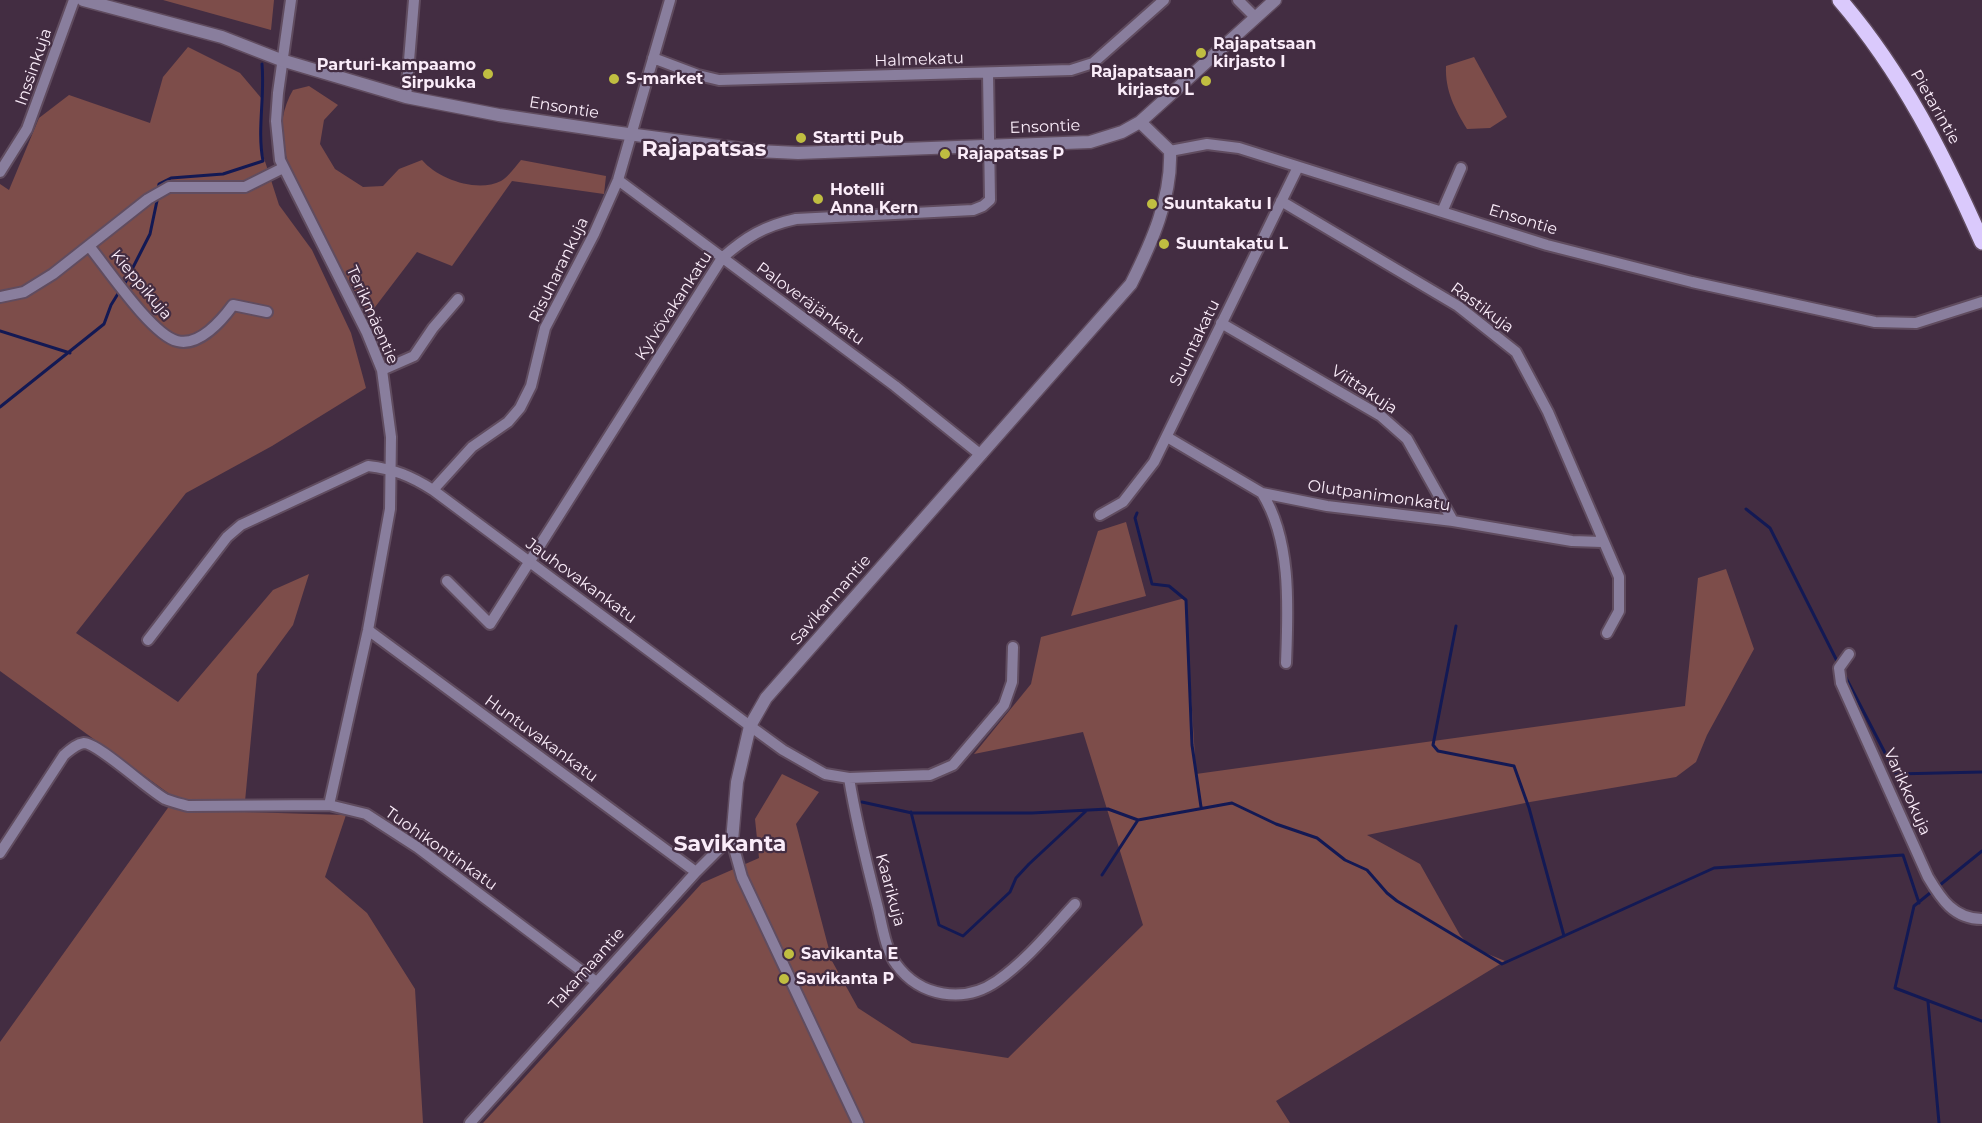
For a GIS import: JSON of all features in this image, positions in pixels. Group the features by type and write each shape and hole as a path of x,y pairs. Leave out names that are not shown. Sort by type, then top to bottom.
{"main road":[{"name":"Pietarintie","path":"1840,0 1890,65 1916,107 1937,144 1982,242"}],"street":[{"name":"Inssinkuja","path":"0,172 27,129 74,0"},
{"name":"Ensontie","path":"83,0 222,37 281,60 406,97 499,115 630,135 757,151 798,153 1090,142 1122,132 1140,122 1275,0"},
{"name":"Terikmäentie","path":"291,0 281,60 276,121 283,168 351,297 382,370 391,437 390,509 368,630 329,805"},
{"path":"406,97 414,0"},
{"name":"Risuharankuja","path":"433,490 472,447 508,423 520,408 531,386 545,328 594,234 618,180 670,0"},
{"name":"Halmekatu","path":"653,58 698,75 719,80 1071,70 1093,63 1164,0"},
{"path":"1238,0 1255,18"},
{"path":"988,73 988,145"},
{"path":"1140,122 1170,151"},
{"name":"Ensontie","path":"1170,151 1207,144 1224,145 1547,245 1692,282 1875,322 1916,323 1982,302"},
{"name":"Kylvövakankatu","path":"447,581 490,624 722,258 740,242 769,225 796,219 973,210 990,200 988,145"},
{"name":"Savikannantie","path":"858,1123 742,878 732,841 737,782 750,726 766,698 1131,285 1154,233 1168,176 1170,151"},
{"name":"Suuntakatu","path":"1100,515 1123,502 1137,487 1167,437 1298,167"},
{"path":"1,294 24,292 169,187 245,188 283,168"},
{"path":"1442,212 1461,168"},
{"name":"Paloveräjänkatu","path":"618,180 895,386 981,455"},
{"name":"Rastikuja","path":"1281,201 1458,306 1516,351 1548,412 1618,577 1619,611 1607,633"},
{"name":"Kieppikuja","path":"89,246 141,312 161,332 176,341 194,339 209,331 233,305 267,312"},
{"path":"382,370 414,356 433,328 458,299"},
{"name":"Viittakuja","path":"1221,323 1381,416 1407,439 1453,521"},
{"name":"Olutpanimonkatu","path":"1167,437 1262,493 1327,506 1453,521 1572,541 1602,542"},
{"path":"148,640 227,537 241,525 368,466 392,468"},
{"name":"Jauhovakankatu","path":"392,468 407,474 433,490 750,726 825,774 849,778 930,775 953,765 1004,705 1012,682 1013,647"},
{"path":"1262,493 1271,507 1288,594 1286,663"},
{"name":"Huntuvakankatu","path":"368,630 696,872"},
{"name":"Varikkokuja","path":"1849,654 1839,668 1841,683 1928,877 1940,898 1955,912 1982,919"},
{"name":"Tuohikontinkatu","path":"0,853 64,755 73,747 85,743 94,746 131,776 166,799 188,806 329,805 366,814 417,847 595,981"},
{"name":"Kaarikuja","path":"849,778 854,812 883,927 895,963 914,983 937,993 966,996 996,982 1028,955 1075,904"},
{"name":"Takamaantie","path":"470,1123 595,981 696,872 721,847 732,841"}],"shaded area":[{"path":"163,0 274,0 271,30"},
{"path":"188,47 240,73 262,99 262,152 279,205 312,250 351,333 366,388 272,446 186,493 76,633 178,702 273,590 309,574 293,625 257,674 244,812 346,815 325,877 367,913 415,989 423,1123 0,1123 0,1042 175,798 0,671 0,184 9,190 39,118 69,95 150,123 163,77"},
{"path":"1474,57 1507,117 1490,128 1467,129 1455,107 1447,84 1446,66"},
{"path":"309,86 338,105 324,120 320,144 335,169 363,187 383,186 399,169 422,160 438,173 458,182 470,185 491,184 504,179 521,160 606,176 604,194 512,181 452,266 417,252 369,315 308,210 289,167 283,140 283,118 293,90"},
{"path":"1126,522 1146,596 1071,616 1098,531"},
{"path":"1726,569 1754,649 1707,735 1696,762 1676,777 1530,802 1367,835 1420,864 1460,935 1471,947 1505,961 1276,1101 1290,1123 483,1123 702,883 759,858 755,819 782,774 819,792 796,824 832,961 858,1008 912,1043 1008,1058 1143,925 1083,732 974,754 1031,684 1041,637 1185,598 1196,774 1685,706 1698,578"}],"waterway":[{"path":"158,189 159,184 171,178 223,174 263,161 261,149 262,64"},
{"path":"123,287 150,234 158,196"},
{"path":"0,407 104,324 119,292"},
{"path":"0,331 70,353"},
{"path":"1746,509 1770,528 1839,665"},
{"path":"1137,513 1135,518 1152,584 1169,586 1186,600 1192,745 1201,807"},
{"path":"1456,626 1433,745 1438,751 1514,766 1529,808 1564,936"},
{"path":"1845,676 1896,774 1982,772"},
{"path":"862,802 912,813 1032,813 1108,809 1138,820 1232,803 1276,824 1317,838 1345,860 1367,870 1397,901 1502,964 1714,868 1903,855 1919,903"},
{"path":"911,812 939,925 963,936 1010,892 1016,878 1029,864 1086,811"},
{"path":"1102,875 1138,820"},
{"path":"1982,851 1914,906 1895,988 1982,1021"},
{"path":"1928,1002 1939,1123"}],"place":[{"name":"Rajapatsaan kirjasto I","path":"1201,53"},
{"name":"Parturi-kampaamo Sirpukka","path":"488,74"},
{"name":"S-market","path":"614,79"},
{"name":"Rajapatsaan kirjasto L","path":"1206,81"},
{"name":"Startti Pub","path":"801,138"},
{"name":"Rajapatsas P","path":"945,154"},
{"name":"Hotelli Anna Kern","path":"818,199"},
{"name":"Suuntakatu I","path":"1152,204"},
{"name":"Suuntakatu L","path":"1164,244"},
{"name":"Savikanta E","path":"789,954"},
{"name":"Savikanta P","path":"784,979"}],"district":[{"name":"Rajapatsas","path":"704,150"},
{"name":"Savikanta","path":"730,845"}]}
